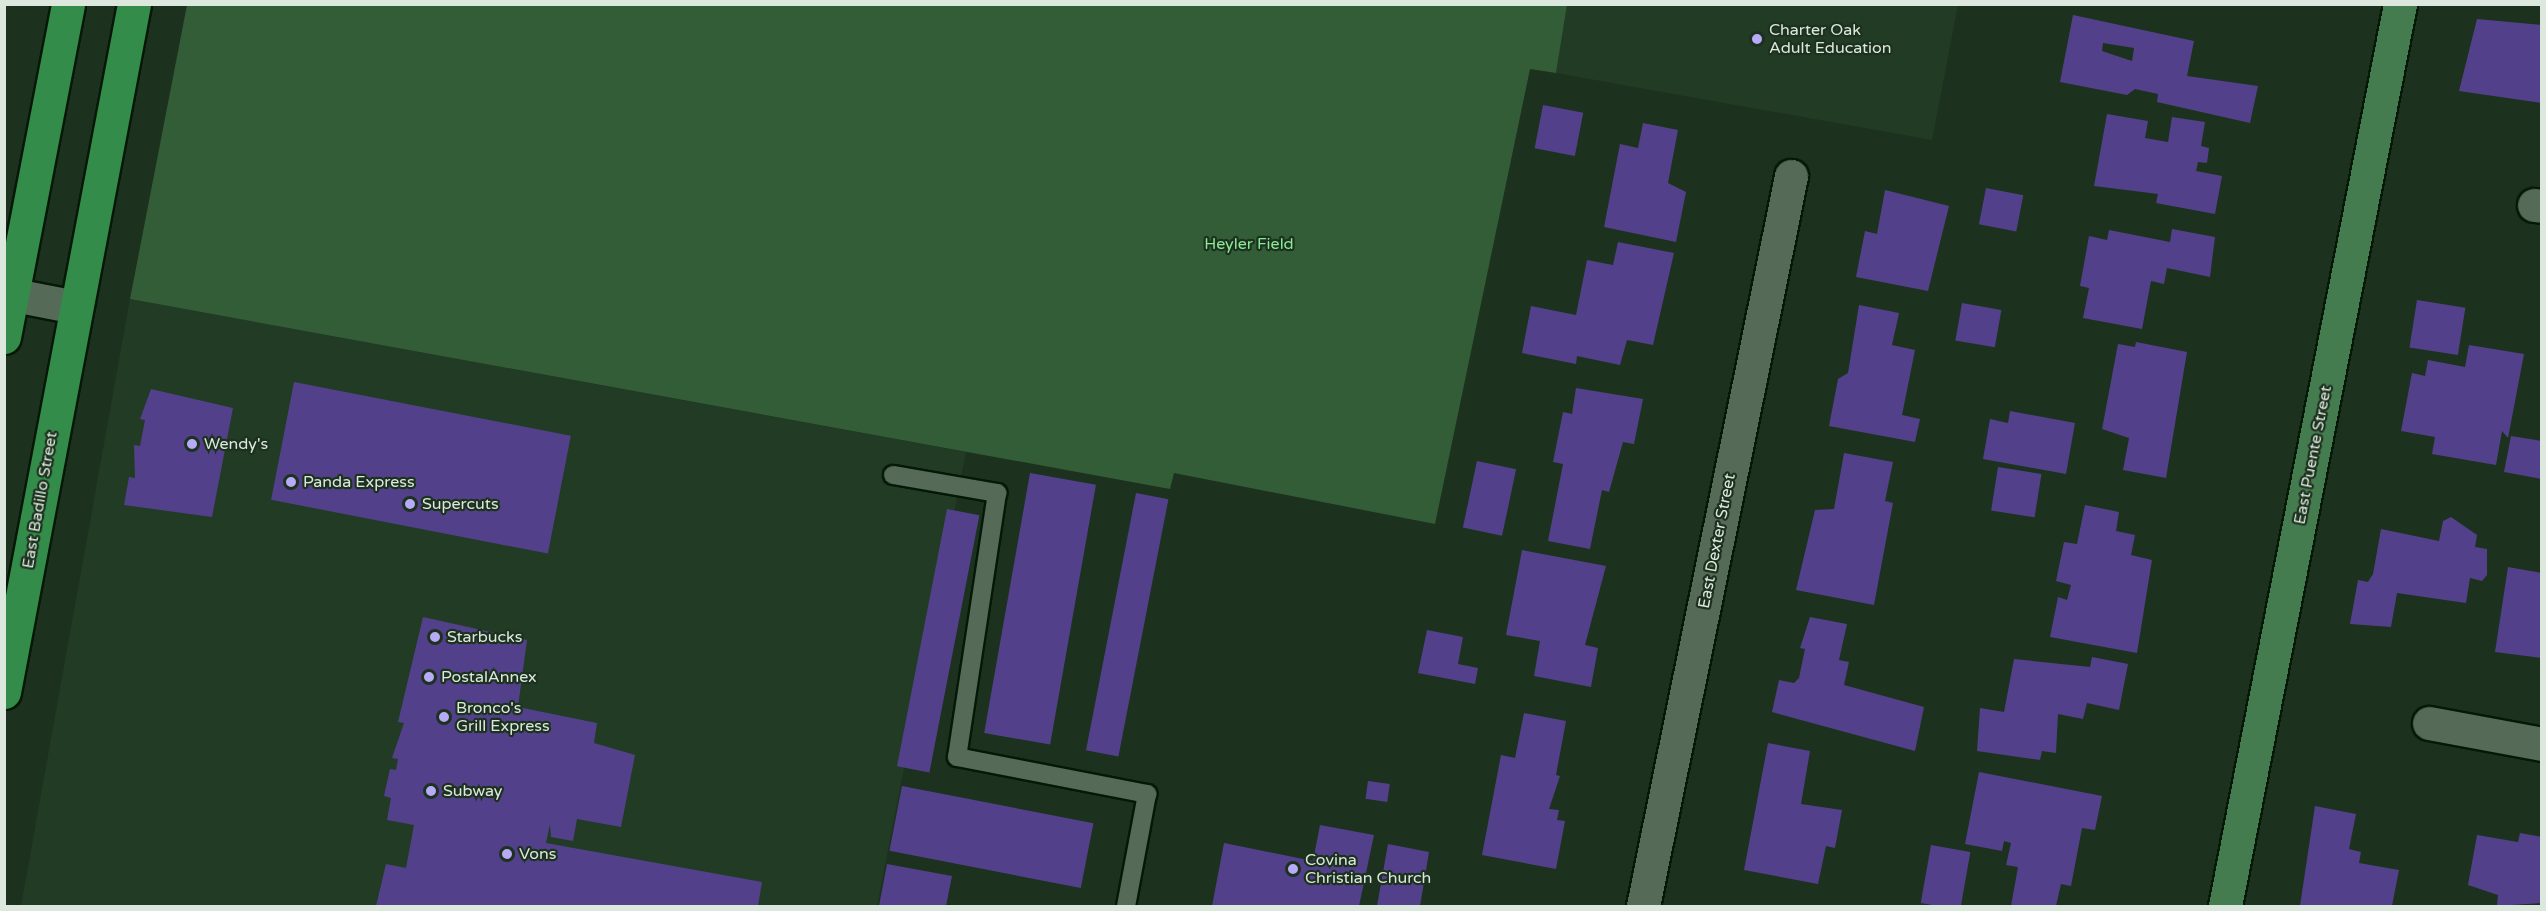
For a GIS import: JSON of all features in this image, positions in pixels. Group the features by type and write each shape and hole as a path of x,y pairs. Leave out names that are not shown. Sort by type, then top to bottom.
{"main road":[{"path":"4,337 8,294 68,4"},
{"name":"East Badillo Street","path":"4,692 134,4"}],"street":[{"name":"East Puente Street","path":"2225,906 2400,4"},
{"name":"East Dexter Street","path":"1643,906 1791,176"},
{"path":"8,294 76,307"},
{"path":"2429,723 2541,744"}],"lane":[{"path":"893,475 997,493 957,757 1147,794 1126,906"}],"shaded area":[{"name":"Charter Oak Adult Education","path":"1567,4 1958,5 1932,140 1556,73"},
{"path":"130,299 966,452 877,906 21,906"}],"green space":[{"name":"Heyler Field","path":"187,4 1567,5 1556,73 1530,69 1435,524 1174,473 1170,489 130,299"}],"building":[{"path":"2073,15 2194,41 2187,76 2258,86 2250,123 2157,102 2158,94 2135,89 2127,95 2060,82","holes":["2103,43 2134,48 2132,61 2102,51"]},
{"path":"2477,19 2542,25 2542,103 2459,91"},
{"path":"1543,105 1583,113 1575,156 1535,148"},
{"path":"2107,114 2148,121 2145,138 2168,142 2172,117 2205,122 2201,146 2209,148 2207,163 2198,162 2196,171 2222,176 2215,214 2156,203 2158,194 2094,186"},
{"path":"1643,123 1678,130 1668,183 1686,192 1676,242 1604,227 1620,144 1638,148"},
{"path":"1986,188 2023,195 2016,232 1979,224"},
{"path":"1885,190 1949,206 1928,291 1856,277 1865,231 1877,234"},
{"path":"2172,229 2215,237 2210,277 2167,268 2164,284 2151,281 2142,329 2083,318 2089,288 2080,286 2089,236 2107,240 2109,230 2170,242"},
{"path":"1618,242 1674,253 1653,345 1627,340 1620,365 1577,356 1576,364 1522,353 1531,306 1576,315 1587,260 1613,265"},
{"path":"2417,300 2465,308 2458,355 2409,347"},
{"path":"1962,303 2001,310 1995,347 1955,340"},
{"path":"1859,305 1899,313 1892,345 1915,350 1902,415 1920,419 1915,442 1829,426 1838,379 1848,373"},
{"path":"2136,342 2187,352 2166,478 2123,470 2129,438 2102,429 2118,344 2135,347"},
{"path":"2469,345 2524,354 2508,438 2502,431 2496,465 2432,454 2435,437 2401,431 2412,373 2425,376 2428,360 2465,367"},
{"path":"294,382 571,436 548,554 271,500"},
{"path":"1576,388 1643,399 1634,444 1623,442 1609,492 1602,490 1590,549 1548,541 1563,464 1553,462 1563,412 1572,414"},
{"path":"151,389 233,408 212,517 124,505 129,477 135,478 134,445 140,446 145,420 140,419"},
{"path":"2010,411 2075,423 2066,474 1983,459 1990,419 2008,423"},
{"path":"2511,436 2542,441 2542,479 2504,472"},
{"path":"1844,453 1893,462 1885,501 1893,503 1874,605 1796,590 1815,510 1834,509"},
{"path":"1477,461 1516,469 1502,536 1463,528"},
{"path":"1998,467 2041,474 2035,517 1991,510"},
{"path":"1030,473 1096,485 1050,745 984,733"},
{"path":"1136,493 1168,499 1118,756 1086,750"},
{"path":"2085,505 2119,512 2116,531 2135,535 2131,555 2152,560 2137,653 2050,637 2058,597 2067,600 2071,585 2056,581 2064,542 2077,544"},
{"path":"947,509 979,515 929,772 897,766"},
{"path":"2451,517 2477,535 2475,547 2487,549 2487,575 2482,581 2470,578 2466,603 2397,593 2391,627 2350,624 2358,580 2368,582 2373,574 2381,529 2439,541 2443,521"},
{"path":"1522,550 1606,566 1585,645 1598,648 1591,687 1534,676 1540,641 1506,635"},
{"path":"2508,567 2542,573 2542,658 2495,652"},
{"path":"423,617 527,640 518,707 597,723 594,743 635,755 621,827 577,819 573,841 551,837 550,824 546,843 762,882 758,906 376,906 386,864 406,868 414,825 387,820 391,798 384,796 390,769 396,770 398,759 392,758 404,723 398,722"},
{"path":"1810,617 1847,624 1839,660 1849,662 1844,685 1924,707 1915,751 1772,712 1779,680 1794,683 1799,678 1805,649 1800,648"},
{"path":"1427,630 1463,637 1458,664 1478,668 1475,684 1418,673"},
{"path":"2092,657 2128,664 2119,710 2087,703 2083,719 2058,714 2056,753 2042,751 2040,760 1977,751 1980,708 2004,712 2014,659 2090,667"},
{"path":"1524,713 1566,721 1556,775 1560,776 1549,809 1559,810 1557,820 1565,821 1556,869 1482,855 1501,755 1515,758"},
{"path":"1768,743 1810,751 1801,804 1842,810 1835,848 1826,846 1818,884 1744,870"},
{"path":"1979,772 2102,796 2095,830 2082,828 2071,886 2061,884 2056,906 2011,906 2018,867 2006,865 2011,843 2004,841 2002,851 1965,844"},
{"path":"1368,781 1390,784 1387,802 1365,799"},
{"path":"902,786 1093,823 1081,888 889,851"},
{"path":"2315,806 2356,814 2349,849 2361,852 2359,863 2399,870 2392,906 2300,906"},
{"name":"Covina Christian Church","path":"1320,825 1374,835 1359,906 1212,906 1224,843 1313,861"},
{"path":"2520,833 2542,837 2542,903 2497,906 2498,895 2468,885 2477,835 2518,842"},
{"path":"1388,844 1429,852 1420,906 1377,906"},
{"path":"1931,845 1970,852 1961,906 1921,903"},
{"path":"887,864 952,876 946,906 879,906"}],"place":[{"name":"Charter Oak Adult Education","path":"1757,39"},
{"name":"Wendy's","path":"192,444"},
{"name":"Panda Express","path":"291,482"},
{"name":"Supercuts","path":"410,504"},
{"name":"Starbucks","path":"435,637"},
{"name":"PostalAnnex","path":"429,677"},
{"name":"Bronco's Grill Express","path":"444,717"},
{"name":"Subway","path":"431,791"},
{"name":"Vons","path":"507,854"},
{"name":"Covina Christian Church","path":"1293,869"}]}
